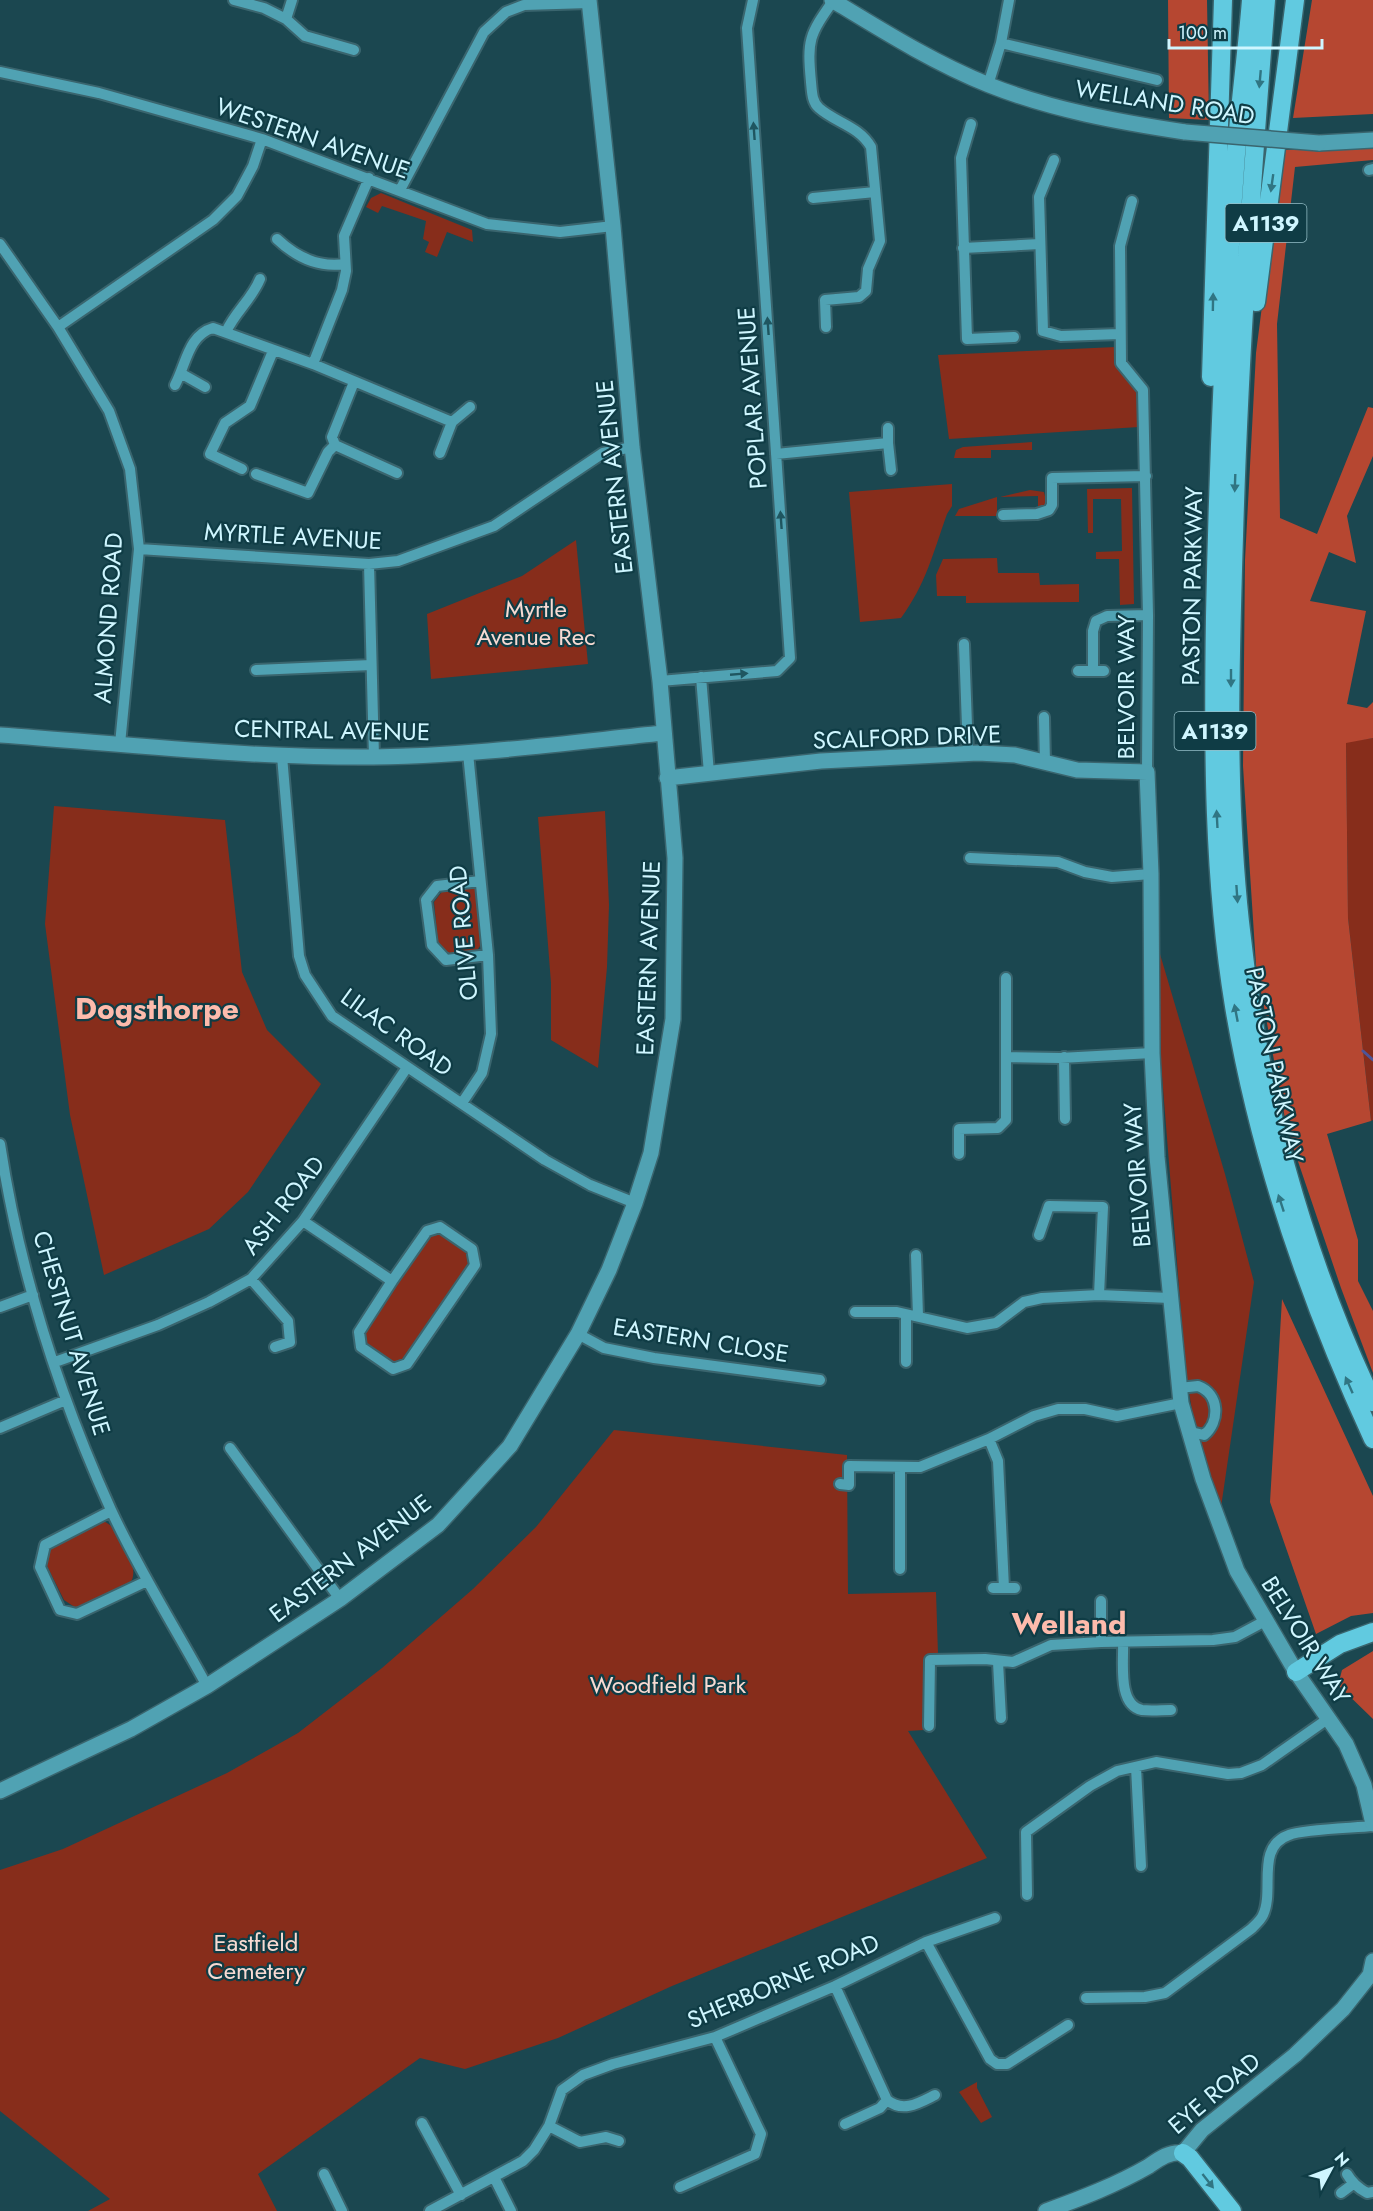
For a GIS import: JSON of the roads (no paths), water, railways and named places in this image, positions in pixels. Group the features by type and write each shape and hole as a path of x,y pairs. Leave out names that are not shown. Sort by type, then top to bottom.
{"highway":[{"name":"A1139","path":"1223,0 1211,378 1228,445"},
{"name":"PASTON PARKWAY","path":"1251,0 1236,153 1215,779 1224,924 1234,1004 1259,1124 1276,1189 1321,1318 1373,1438"},
{"name":"PASTON PARKWAY","path":"1266,0 1228,445 1231,779 1239,921 1249,1000 1260,1059 1292,1185 1334,1313 1373,1402"},
{"name":"A1139","path":"1228,445 1295,0"},
{"path":"1296,1672 1340,1644 1373,1632"},
{"path":"1183,2154 1190,2158 1232,2211"}],"street":[{"path":"234,0 264,8 286,19 305,36 354,50"},
{"path":"286,19 292,0"},
{"name":"POPLAR AVENUE","path":"660,681 777,672 790,658 747,28 753,0"},
{"path":"826,327 825,300 869,295 868,269 880,241 871,147 864,136 818,108 813,98 808,47 815,27 833,0"},
{"name":"WELLAND ROAD","path":"833,0 910,48 988,85 1064,110 1185,132 1319,143 1373,140"},
{"path":"988,85 1001,43 1009,0"},
{"path":"400,189 484,32 506,12 524,5 589,1"},
{"name":"EASTERN AVENUE","path":"0,1791 131,1729 207,1686 340,1599 438,1525 510,1446 578,1334 609,1270 635,1203 651,1153 673,1019 675,858 660,681 632,447 613,226 589,1"},
{"name":"WELLAND ROAD","path":"1001,43 1157,80"},
{"name":"WESTERN AVENUE","path":"0,72 99,93 262,139 400,189 487,224 560,232 613,226"},
{"path":"972,124 961,158 967,339 1014,337"},
{"path":"58,327 213,220 237,196 253,166 262,139"},
{"path":"1054,160 1039,198 1043,331 1061,336 1120,333"},
{"path":"313,364 342,290 349,238 369,178"},
{"path":"813,198 875,192"},
{"name":"BELVOIR WAY","path":"1132,201 1120,246 1121,363 1143,390 1148,615 1147,772 1151,874 1152,1053 1158,1166 1180,1395 1203,1479 1235,1567 1296,1672 1346,1744 1368,1785 1373,1825"},
{"path":"277,239 288,250 313,262 323,265 345,264"},
{"name":"ALMOND ROAD","path":"0,244 58,327 109,411 130,469 139,549 120,744"},
{"path":"963,248 1040,244"},
{"path":"226,332 237,313 254,294 260,279"},
{"path":"175,385 182,374 195,338 204,330 213,328 313,364 452,422"},
{"path":"242,469 210,454 225,423 250,406 273,351"},
{"path":"182,374 205,387"},
{"path":"334,445 332,437 354,382"},
{"path":"440,453 452,422 470,407"},
{"path":"888,428 891,470"},
{"path":"776,453 888,442"},
{"path":"334,445 397,473"},
{"path":"256,474 308,493 328,452 334,445"},
{"name":"MYRTLE AVENUE","path":"139,549 369,564 398,561 494,526 603,453 632,447"},
{"path":"1002,515 1037,514 1049,510 1052,505 1052,478 1146,476"},
{"path":"369,564 374,757"},
{"path":"1078,671 1099,671 1093,631 1096,621 1107,616 1148,615"},
{"path":"963,644 968,753"},
{"path":"256,670 371,665"},
{"path":"701,677 709,773"},
{"path":"1044,717 1045,763"},
{"name":"CENTRAL AVENUE","path":"0,735 282,756 374,757 468,753 663,733"},
{"name":"OLIVE ROAD","path":"462,1103 482,1073 490,1043 488,955 468,753"},
{"name":"SCALFORD DRIVE","path":"668,778 821,761 968,753 1015,755 1077,770 1147,772"},
{"name":"LILAC ROAD","path":"282,756 299,956 305,975 332,1016 406,1069 462,1103 545,1160 590,1185 635,1203"},
{"path":"970,858 1058,862 1085,872 1112,877 1151,874"},
{"path":"480,881 437,886 426,900 432,945 446,960 488,955"},
{"path":"959,1154 959,1129 998,1128 1006,1120 1006,978"},
{"path":"1006,1057 1152,1053"},
{"path":"1064,1057 1065,1119"},
{"name":"ASH ROAD","path":"55,1362 158,1325 210,1302 251,1280 303,1221 406,1069"},
{"name":"CHESTNUT AVENUE","path":"0,1144 33,1295 66,1400 111,1511 147,1581 207,1686"},
{"path":"1039,1235 1049,1206 1103,1207 1099,1296"},
{"path":"303,1221 392,1281"},
{"path":"440,1227 472,1250 475,1265 407,1364 393,1369 361,1347 359,1332 392,1281 427,1231 440,1227"},
{"path":"916,1255 918,1316"},
{"path":"251,1280 288,1321 290,1342 275,1347"},
{"path":"0,1307 33,1295"},
{"path":"855,1312 897,1312 967,1328 996,1323 1029,1300 1099,1296 1170,1298"},
{"path":"906,1315 906,1362"},
{"name":"EASTERN CLOSE","path":"578,1334 604,1348 654,1358 820,1380"},
{"path":"840,1484 849,1485 849,1466 920,1467 989,1439 1034,1416 1058,1409 1085,1408 1117,1416 1180,1395 1198,1386 1212,1397 1216,1418 1213,1427 1204,1435 1191,1432"},
{"path":"0,1428 66,1400"},
{"path":"989,1439 998,1461 1004,1588"},
{"path":"230,1448 340,1599"},
{"path":"900,1468 900,1569"},
{"path":"111,1511 45,1545 40,1567 60,1610 77,1614 147,1581"},
{"path":"1101,1600 1101,1642"},
{"path":"929,1726 930,1660 986,1659 1013,1662 1051,1646 1101,1642 1213,1640 1235,1637 1265,1621"},
{"path":"1123,1642 1125,1695 1133,1706 1142,1710 1171,1710"},
{"path":"998,1662 1001,1718"},
{"path":"1027,1895 1026,1832 1090,1786 1117,1771 1165,1762 1222,1773 1241,1773 1262,1766 1329,1718"},
{"path":"1136,1767 1141,1866"},
{"path":"1086,1998 1145,1997 1165,1993 1243,1935 1263,1916 1267,1900 1268,1857 1276,1845 1288,1835 1373,1825"},
{"name":"SHERBORNE ROAD","path":"430,2211 528,2156 549,2126 562,2090 583,2075 613,2064 715,2037 835,1986 926,1942 995,1918"},
{"path":"926,1942 990,2059 997,2064 1007,2064 1068,2025"},
{"name":"EYE ROAD","path":"1046,2211 1119,2184 1165,2156 1175,2152 1183,2154 1202,2130 1295,2055 1343,2009 1370,1975 1373,1961"},
{"path":"835,1986 886,2100 904,2107 935,2095"},
{"path":"680,2187 754,2154 761,2134 715,2037"},
{"path":"845,2124 880,2108 886,2100"},
{"path":"422,2123 461,2195"},
{"path":"549,2126 580,2142 606,2137 619,2141"},
{"path":"324,2174 342,2211"},
{"path":"1347,2174 1353,2184 1367,2193 1373,2192"},
{"path":"494,2177 511,2211"},
{"path":"1341,2193 1353,2184"}],"waterway":[{"path":"1363,1051 1373,1060"}],"district":[{"name":"Dogsthorpe","path":"157,1008"},
{"name":"Welland","path":"1069,1623"}],"park label":[{"name":"Myrtle Avenue Rec","path":"536,622"},
{"name":"Woodfield Park","path":"668,1684"},
{"name":"Eastfield Cemetery","path":"256,1956"}]}
